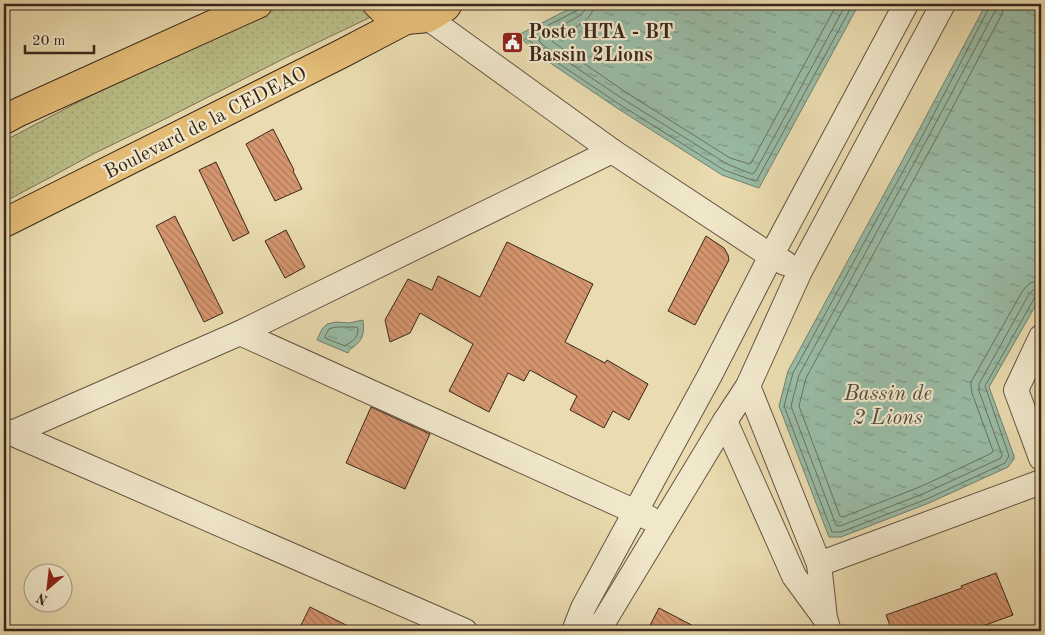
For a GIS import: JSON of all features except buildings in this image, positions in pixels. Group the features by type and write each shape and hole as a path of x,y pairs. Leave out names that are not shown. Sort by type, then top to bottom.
{"main road":[{"path":"4,120 258,4"},
{"path":"377,4 386,13 427,14"},
{"name":"Boulevard de la CEDEAO","path":"4,223 324,63 427,14"}],"street":[{"path":"574,631 583,608 710,375 771,256 906,4"},
{"path":"592,631 604,621 748,386 800,270 943,4"},
{"path":"427,14 612,151 771,256 800,270"},
{"path":"8,432 240,333 612,151"},
{"path":"240,333 662,524"},
{"path":"1041,336 1016,390 1041,458"},
{"path":"748,386 819,564 827,625"},
{"path":"726,421 794,576 827,625"},
{"path":"8,432 465,631"},
{"path":"819,564 1041,482"}],"shaded area":[{"path":"285,4 363,4 371,17 95,153 4,202 4,141 84,99"}],"water":[{"path":"579,4 859,4 759,188 722,175 537,54 518,35"},
{"name":"Bassin de 2 Lions","path":"986,4 1041,4 1041,296 989,387 1014,459 1008,467 929,503 841,537 829,537 779,406 788,371"},
{"path":"363,320 361,339 348,353 317,340 322,329 327,324"}],"place":[{"name":"Poste HTA - BT Bassin 2Lions","path":"512,42"}]}
